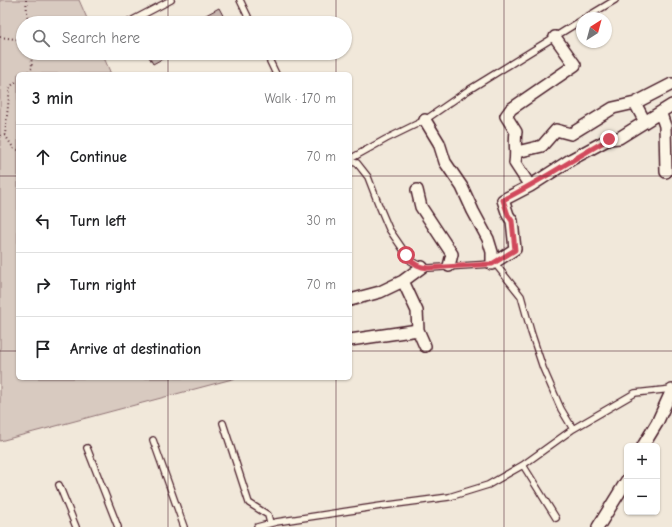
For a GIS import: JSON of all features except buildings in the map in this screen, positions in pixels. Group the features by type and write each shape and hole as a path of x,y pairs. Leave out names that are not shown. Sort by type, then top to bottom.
{"street":[{"path":"530,186 515,163 517,152 515,137 516,132 506,116 508,112 575,65 555,36"},
{"path":"517,152 542,146 556,130 571,134 613,108 635,102 668,86 672,101"},
{"path":"635,102 645,122"},
{"path":"492,264 515,250 512,221 508,215 503,200 530,186 609,139 619,138 672,105"},
{"path":"656,115 662,117 665,126 666,172"},
{"path":"425,120 439,143 445,162 462,187 488,239 492,252 492,264"},
{"path":"417,190 421,207 452,254 449,266"},
{"path":"352,299 380,292 403,281 422,267"},
{"path":"403,281 417,311 418,330 425,346"},
{"path":"352,340 418,330"},
{"path":"645,443 658,423 672,390"},
{"path":"598,527 624,485"}],"lane":[{"path":"141,16 172,0"},
{"path":"240,0 248,16"},
{"path":"595,12 615,0"},
{"path":"352,157 425,120 466,91 576,24"},
{"path":"269,60 275,72"},
{"path":"352,162 357,163 368,177 389,229 411,261 422,267 492,264 497,266 521,296 543,368 561,408 573,429"},
{"path":"257,527 270,523 449,497 488,485 523,466 573,429 635,394 672,390"},
{"path":"223,424 249,503 268,515 270,523"},
{"path":"153,440 184,527"},
{"path":"87,448 118,527"},
{"path":"523,466 556,518"},
{"path":"59,485 76,527"}],"path":[{"path":"26,0 27,16"},
{"path":"0,37 16,39"},
{"path":"28,72 32,68 31,60"},
{"path":"16,82 10,87 5,135 14,149 16,150"},
{"path":"0,136 5,135"}],"shaded area":[{"path":"0,0 79,0 86,16 16,16 16,60 105,60 110,72 16,72 16,380 229,380 0,441"}],"route":[{"path":"406,255 417,265 429,268 492,264 515,250 512,221 508,215 503,200 520,192 609,139"}]}
